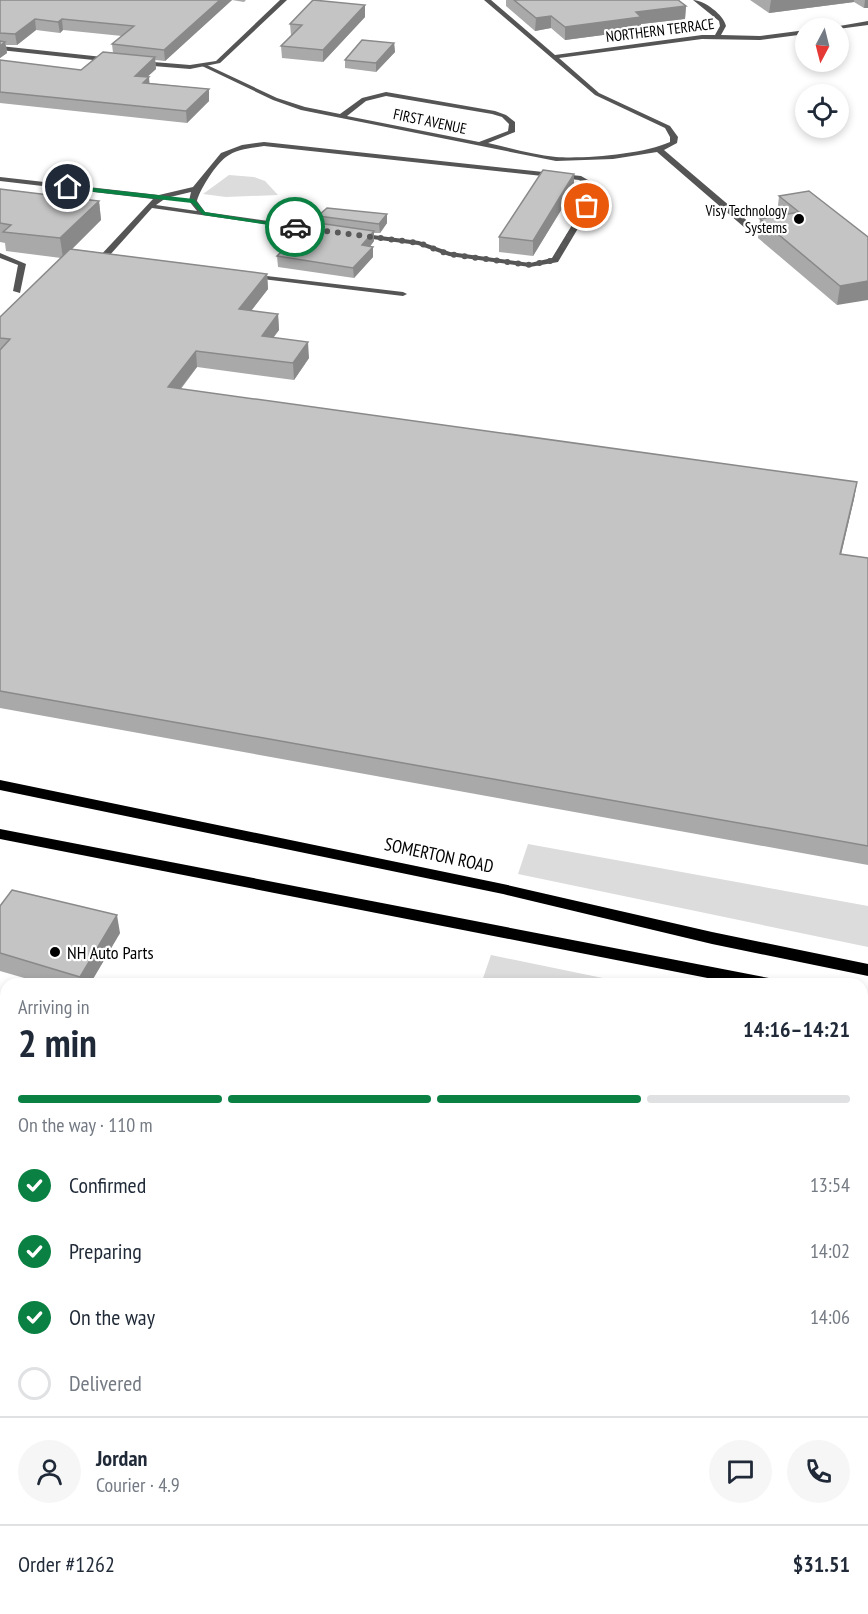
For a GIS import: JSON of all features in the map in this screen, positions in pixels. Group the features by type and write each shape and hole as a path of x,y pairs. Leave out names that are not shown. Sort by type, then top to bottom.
{"main road":[{"name":"SOMERTON ROAD","path":"0,785 480,884 712,938 868,970"},
{"path":"0,834 739,978"}],"street":[{"path":"138,62 184,67 205,66 224,58 284,0"},
{"path":"487,0 603,98 668,127 674,137 673,143 658,150 756,232"},
{"path":"696,0 722,20 723,26 718,35"},
{"path":"849,26 868,23"},
{"name":"NORTHERN TERRACE","path":"554,57 718,35 760,38 795,33"},
{"path":"0,48 115,60"},
{"name":"FIRST AVENUE","path":"205,66 288,104 538,157 572,160 658,150"},
{"path":"341,117 364,99 386,94 494,112 513,123 511,132 478,145"},
{"path":"203,214 194,201 196,189 224,155 244,147 264,144 581,178 598,188 555,260 530,265 448,254 419,243 350,234"},
{"path":"0,179 194,201"},
{"path":"126,260 103,257 159,197 196,189"},
{"path":"151,206 326,231"},
{"path":"0,255 22,264 17,291"},
{"path":"241,274 403,294"}],"shaded area":[{"path":"229,175 254,177 265,181 278,195 226,197 203,194"},
{"path":"528,844 868,906 868,947 518,874"},
{"path":"491,955 603,978 483,978"}],"building":[{"path":"0,0 220,0 164,50 112,44 134,26 62,19 58,22 35,19 15,34 0,33"},
{"path":"313,0 365,5 323,50 281,46 302,25 290,24"},
{"path":"514,0 678,0 686,6 636,12 641,17 565,27 551,16 536,18"},
{"path":"362,40 394,43 376,63 345,60"},
{"path":"103,52 155,57 135,76 149,77 143,83 209,89 186,111 0,92 0,60 81,70"},
{"path":"543,170 574,174 533,241 499,237"},
{"path":"0,189 99,201 60,238 3,232 11,225 0,223"},
{"path":"809,191 868,237 868,281 840,286 760,219 799,212 779,196"},
{"path":"327,208 387,214 379,224 318,216"},
{"path":"311,222 374,231 362,245 373,247 353,268 277,256"},
{"path":"70,249 267,274 239,309 278,314 262,336 308,342 293,363 196,351 168,387 857,482 840,554 868,558 868,846 0,691 0,350 10,339 0,338 0,317"},
{"name":"NH Auto Parts","path":"12,890 117,915 80,977 0,953 0,906"}],"way so far":[{"path":"295,227 419,243 448,254 530,265 555,260 587,206"}],"place":[{"name":"Visy Technology Systems","path":"799,219"},
{"name":"NH Auto Parts","path":"55,952"}],"route":[{"path":"68,187 194,201 203,214 295,227"}]}
